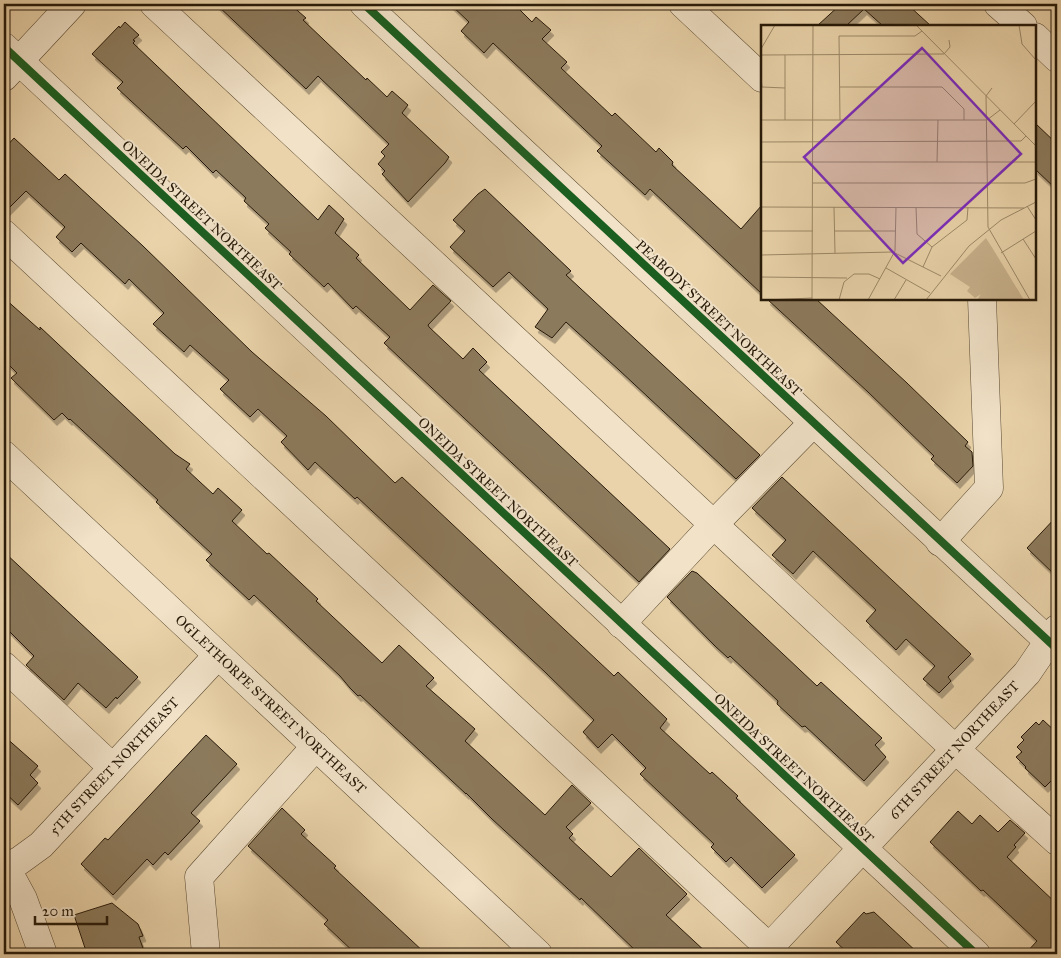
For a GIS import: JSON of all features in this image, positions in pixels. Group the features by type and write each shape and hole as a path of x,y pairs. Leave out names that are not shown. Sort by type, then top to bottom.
{"street":[{"path":"9,61 72,4"},
{"path":"154,4 955,749 1057,841"},
{"name":"PEABODY STREET NORTHEAST","path":"364,4 940,542 1054,640"},
{"path":"683,4 761,77"},
{"path":"998,4 1022,25"},
{"path":"1036,38 1057,58"},
{"name":"ONEIDA STREET NORTHEAST","path":"9,61 621,624 976,954"},
{"path":"4,234 769,952"},
{"path":"940,542 989,488 982,300"},
{"path":"621,624 714,524 814,423"},
{"name":"OGLETHORPE STREET NORTHEAST","path":"4,455 538,954"},
{"name":"6TH STREET NORTHEAST","path":"769,952 862,848 1027,673 1054,640"},
{"name":"5TH STREET NORTHEAST","path":"5,867 19,861 41,845 218,655"},
{"path":"4,666 113,768"},
{"path":"206,954 199,877 316,746"},
{"path":"5,867 23,899 43,954"}],"building":[{"path":"216,4 290,4 306,18 303,20 366,80 367,78 387,97 392,91 408,105 402,113 449,157 445,163 408,202 382,174 385,171 378,164 385,156 381,152 389,144 318,76 306,89"},
{"path":"450,4 514,4 532,22 536,17 551,30 542,39 567,62 561,68 612,116 615,113 656,152 659,148 673,162 672,165 741,229 761,206 761,293 650,189 645,195 597,151 602,146 493,43 484,53 461,31 469,22"},
{"path":"841,4 907,4 930,25 882,25 864,9 847,25 818,25"},
{"path":"125,22 139,35 133,40 135,41 133,43 318,220 329,205 344,219 335,233 359,255 356,258 410,310 433,285 451,301 428,325 429,327 463,359 473,348 487,362 479,370 670,549 639,582 384,343 390,337 356,306 353,309 328,283 324,287 289,254 291,252 265,228 269,224 244,201 246,198 216,170 213,173 186,146 183,149 117,88 123,82 92,54"},
{"path":"1036,124 1057,144 1057,190 1036,170"},
{"path":"14,138 59,180 65,174 143,246 252,352 326,416 395,483 402,477 614,676 618,672 667,719 660,728 710,774 712,772 738,796 736,798 795,855 762,888 731,857 726,862 711,847 714,844 640,774 646,768 612,734 598,748 583,732 594,720 545,672 357,497 355,499 315,462 308,470 281,442 287,436 258,409 250,417 220,389 229,380 190,345 184,352 153,324 164,313 129,279 125,284 81,243 72,252 56,237 65,227 26,191 4,213 4,149"},
{"path":"485,189 571,271 566,275 760,455 736,479 566,322 552,338 535,327 548,309 509,272 493,287 450,247 465,231 453,220"},
{"path":"4,298 40,330 40,327 175,454 190,464 186,469 213,494 218,488 242,510 232,521 318,599 316,601 382,663 399,645 434,678 426,686 475,729 465,741 545,815 572,785 591,803 566,827 573,834 569,838 611,877 639,848 687,894 666,915 708,954 639,954 581,898 580,900 360,695 358,696 340,676 254,595 249,600 206,560 212,554 156,502 158,500 70,419 62,413 54,420 11,378 17,373 4,360"},
{"path":"768,300 817,300 968,442 965,446 972,452 973,466 957,483 931,459 934,456"},
{"path":"782,477 971,654 948,677 951,681 939,693 923,679 935,666 906,639 896,650 866,621 876,610 813,551 793,574 772,555 786,540 752,508"},
{"path":"1057,516 1057,577 1027,548"},
{"path":"4,552 138,677 106,708 78,683 64,700 26,665 34,656 4,626"},
{"path":"692,571 697,573 817,686 821,682 882,738 875,745 886,757 864,781 805,726 802,727 777,704 778,701 730,656 728,658 715,646 667,597"},
{"path":"1043,720 1057,733 1057,775 1045,787 1016,757 1022,752 1017,747 1024,740 1021,737 1036,722 1039,725"},
{"path":"206,735 237,764 191,813 200,821 168,855 165,852 153,865 147,859 113,895 81,864 105,838 108,840"},
{"path":"4,736 38,766 30,775 38,783 18,805 4,792"},
{"path":"282,808 305,830 301,834 336,866 334,868 426,954 356,954 324,924 328,920 248,846"},
{"path":"958,811 972,824 980,815 998,832 1010,820 1025,833 1014,845 1016,847 1007,857 1057,904 1057,954 1025,954 1037,941 930,842"},
{"path":"112,903 138,924 143,936 139,937 145,954 87,954 74,915"},
{"path":"864,912 866,914 874,912 919,954 849,954 836,942"}],"cycle path":[{"path":"364,4 1057,649"},
{"path":"4,47 976,954"}]}
